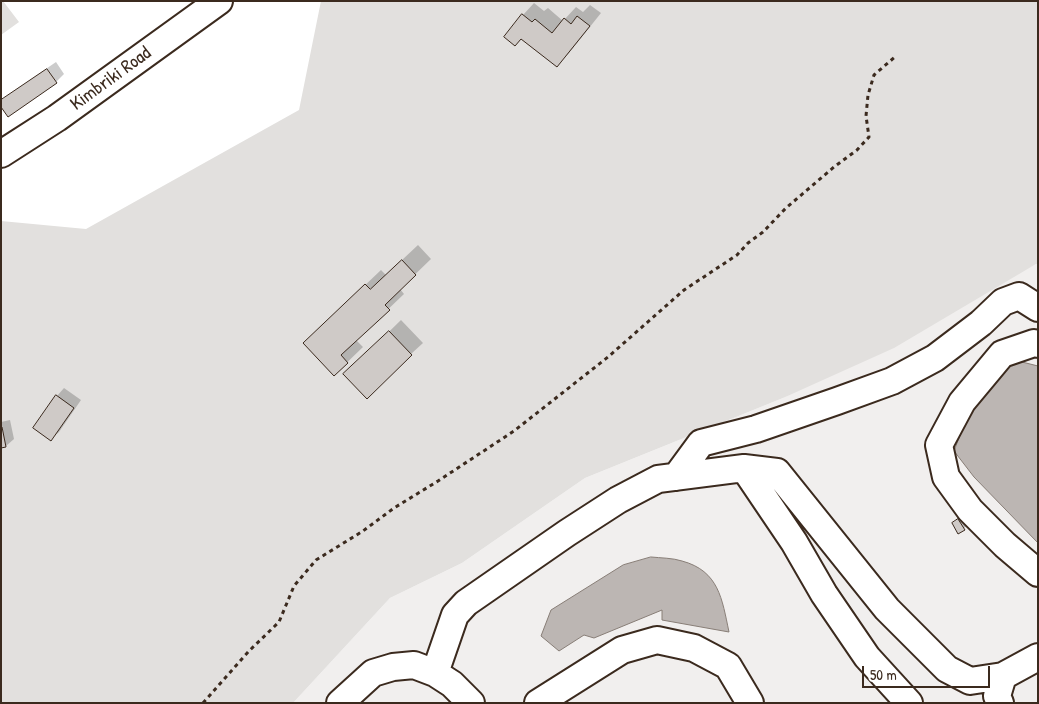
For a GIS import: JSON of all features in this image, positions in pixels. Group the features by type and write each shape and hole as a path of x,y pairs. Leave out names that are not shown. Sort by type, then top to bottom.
{"street":[{"name":"Kimbriki Road","path":"1,154 57,118 219,1"},
{"path":"676,477 701,443 756,429 892,381 935,358 981,323 1002,302 1019,296 1038,308"},
{"path":"1038,344 1034,343 1002,354 962,402 939,445 946,477 970,510 1038,574"},
{"path":"744,468 794,542 824,594 867,656 909,703"},
{"path":"435,673 455,615 466,603 567,533 618,500 658,479 744,468 777,472 887,609 947,669 970,681 1003,676 1038,657"},
{"path":"538,703 622,650 657,640 694,648 728,666 751,675 770,703"},
{"path":"340,703 373,673 393,667 414,665 435,673 452,684 471,703"},
{"path":"728,666 750,703"},
{"path":"1000,703 998,696 1003,676"}],"path":[{"path":"202,703 249,651 279,622 294,586 316,560 514,431 608,356 684,290 737,255 786,208 857,150 869,137 866,116 868,95 874,75 896,56"}],"shaded area":[{"path":"1,1 3,1 19,22 1,35"},
{"path":"321,1 1038,1 1038,264 894,348 783,398 585,478 462,563 390,598 293,703 1,703 1,221 86,229 299,110"},
{"path":"1038,264 1038,703 293,703 390,598 462,563 585,478 783,398"},
{"path":"1010,359 1038,366 1038,543 974,477 954,451 970,409"},
{"path":"651,557 678,560 704,572 717,588 729,632 662,620 662,610 594,638 584,635 559,651 541,636 551,610 623,565"}],"building":[{"path":"522,14 532,22 535,19 552,33 564,18 571,24 577,16 590,26 557,67 521,39 515,46 504,37"},
{"path":"47,69 57,83 8,117 1,107 1,100"},
{"path":"402,260 416,275 385,305 390,310 341,355 348,363 334,376 303,343 365,284 370,289"},
{"path":"389,331 412,355 367,399 343,374"},
{"path":"56,395 74,408 51,441 33,428"},
{"path":"1,427 6,447 1,448"},
{"path":"958,519 965,530 958,534 952,523"}]}
